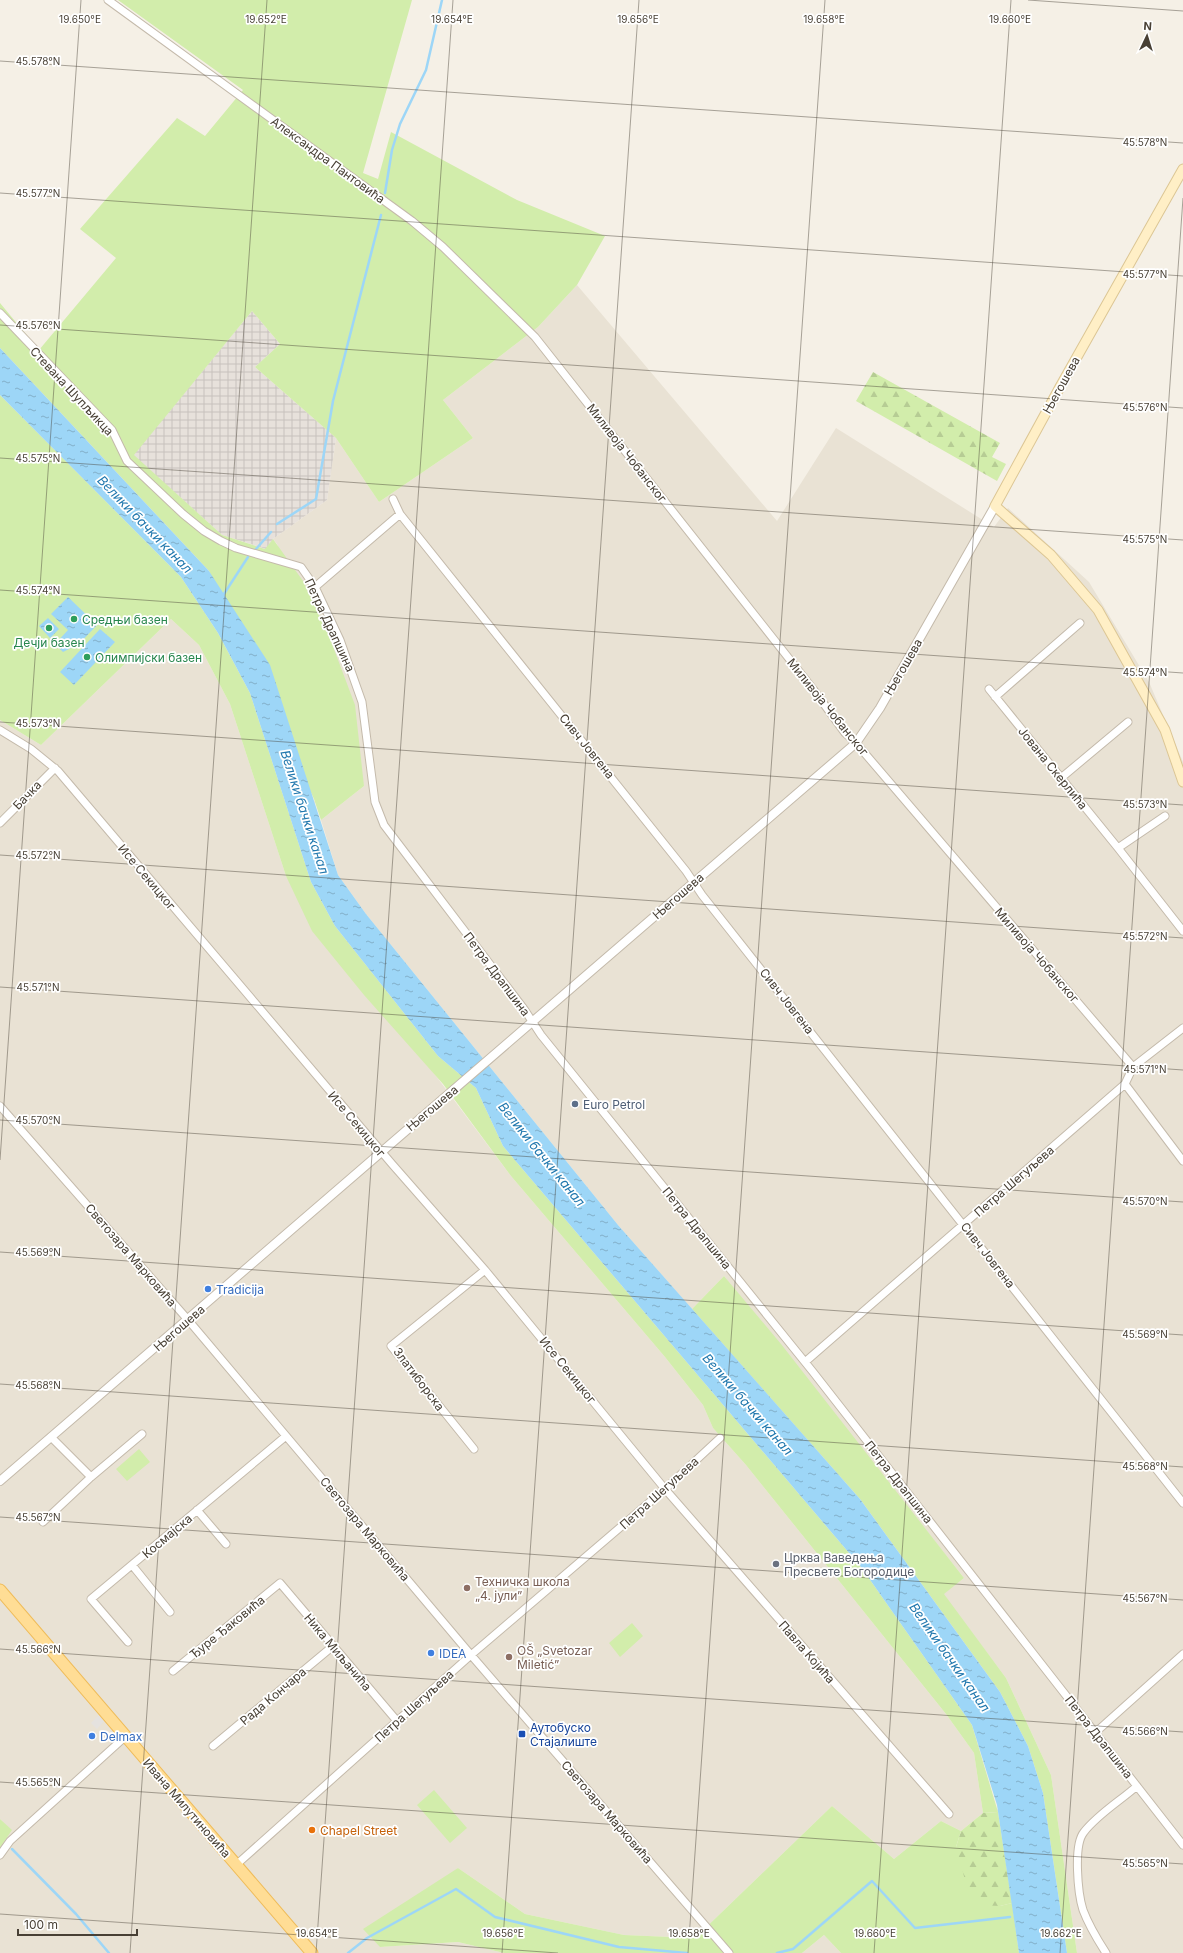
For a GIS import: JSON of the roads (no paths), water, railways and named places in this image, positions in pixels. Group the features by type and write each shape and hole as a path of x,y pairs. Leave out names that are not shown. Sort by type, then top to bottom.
{"main road":[{"name":"Његошева","path":"995,506 1060,387 1183,170"},
{"path":"995,506 1051,555 1098,610 1165,730 1183,782"},
{"name":"Ивана Милутиновића","path":"0,1590 312,1953"}],"street":[{"name":"Александра Пантовића","path":"108,0 412,221 443,247 535,337"},
{"name":"Стевана Шупљикца","path":"0,313 112,430 128,461 183,514 204,531 236,548 301,566"},
{"name":"Миливоја Чобанског","path":"535,337 813,689 845,733 856,743 1133,1067"},
{"name":"Сивч Јовгена","path":"393,499 400,514 694,882 1183,1503"},
{"name":"Његошева","path":"0,1481 189,1321 381,1151 856,743 880,708 995,506"},
{"path":"315,588 400,514"},
{"name":"Петра Драпшина","path":"301,566 315,588 349,662 362,702 375,802 384,825 532,1021 805,1362 1183,1845"},
{"path":"995,697 1080,623"},
{"name":"Јована Скерлића","path":"989,689 1183,931"},
{"path":"1061,778 1128,722"},
{"name":"Исе Секицког","path":"0,730 31,749 55,768 381,1151 485,1270 665,1489"},
{"name":"Бачка","path":"0,823 55,768"},
{"path":"1118,848 1165,816"},
{"name":"Петра Шегуљева","path":"805,1362 1125,1084 1133,1067 1183,1028"},
{"path":"1125,1084 1183,1161"},
{"name":"Светозара Марковића","path":"0,1106 189,1321 471,1655 729,1953"},
{"name":"Златиборска","path":"474,1449 391,1346 485,1270"},
{"path":"43,1522 91,1477 142,1434"},
{"name":"Космајска","path":"128,1642 91,1599 286,1436"},
{"path":"52,1437 91,1477"},
{"name":"Петра Шегуљева","path":"236,1865 471,1655 665,1489 720,1438"},
{"name":"Павла Којића","path":"665,1489 949,1814"},
{"path":"197,1510 226,1544"},
{"path":"132,1565 170,1612"},
{"name":"Ника Миљанића","path":"280,1583 397,1721"},
{"name":"Ђуре Ђаковића","path":"173,1671 280,1583"},
{"name":"Рада Кончара","path":"213,1746 333,1646"},
{"path":"1096,1732 1183,1654"},
{"path":"0,1855 10,1840 126,1736"},
{"path":"1106,1953 1093,1933 1082,1905 1077,1863 1078,1845 1084,1832 1137,1786"}],"water":[{"name":"Велики бачки канал","path":"0,348 209,571 270,665 338,875 366,914 618,1225 860,1499 1000,1692 1028,1746 1043,1793 1067,1953 1019,1953 997,1805 972,1725 861,1567 503,1146 476,1088 438,1056 335,926 311,882 250,693 218,633 181,577 0,395"},
{"name":"Средњи базен","path":"68,597 97,625 79,644 63,652 55,644 68,630 51,614"},
{"name":"Дечји базен","path":"48,618 59,629 50,638 39,626"},
{"name":"Олимпијски базен","path":"100,629 115,642 74,685 60,672"}],"waterway":[{"path":"385,193 392,150 400,124 426,70 442,0"},
{"path":"277,524 316,499 333,401 381,215"},
{"path":"256,549 271,532"},
{"path":"222,597 248,557"},
{"path":"12,1849 76,1914 109,1953"},
{"path":"777,1953 793,1949 872,1881 915,1928 1010,1917"},
{"path":"348,1953 367,1938 456,1889 495,1917 619,1947 687,1953"}],"place":[{"name":"Средњи базен","path":"74,619"},
{"name":"Дечји базен","path":"49,628"},
{"name":"Олимпијски базен","path":"87,657"},
{"name":"Euro Petrol","path":"575,1104"},
{"name":"Tradicija","path":"208,1289"},
{"name":"Црква Ваведења Пресвете Богородице","path":"776,1564"},
{"name":"Техничка школа „4. јули”","path":"467,1588"},
{"name":"IDEA","path":"431,1653"},
{"name":"OŠ „Svetozar Miletić”","path":"509,1657"},
{"name":"Аутобуско Стајалиште","path":"522,1734"},
{"name":"Delmax","path":"92,1736"},
{"name":"Chapel Street","path":"312,1830"}]}
